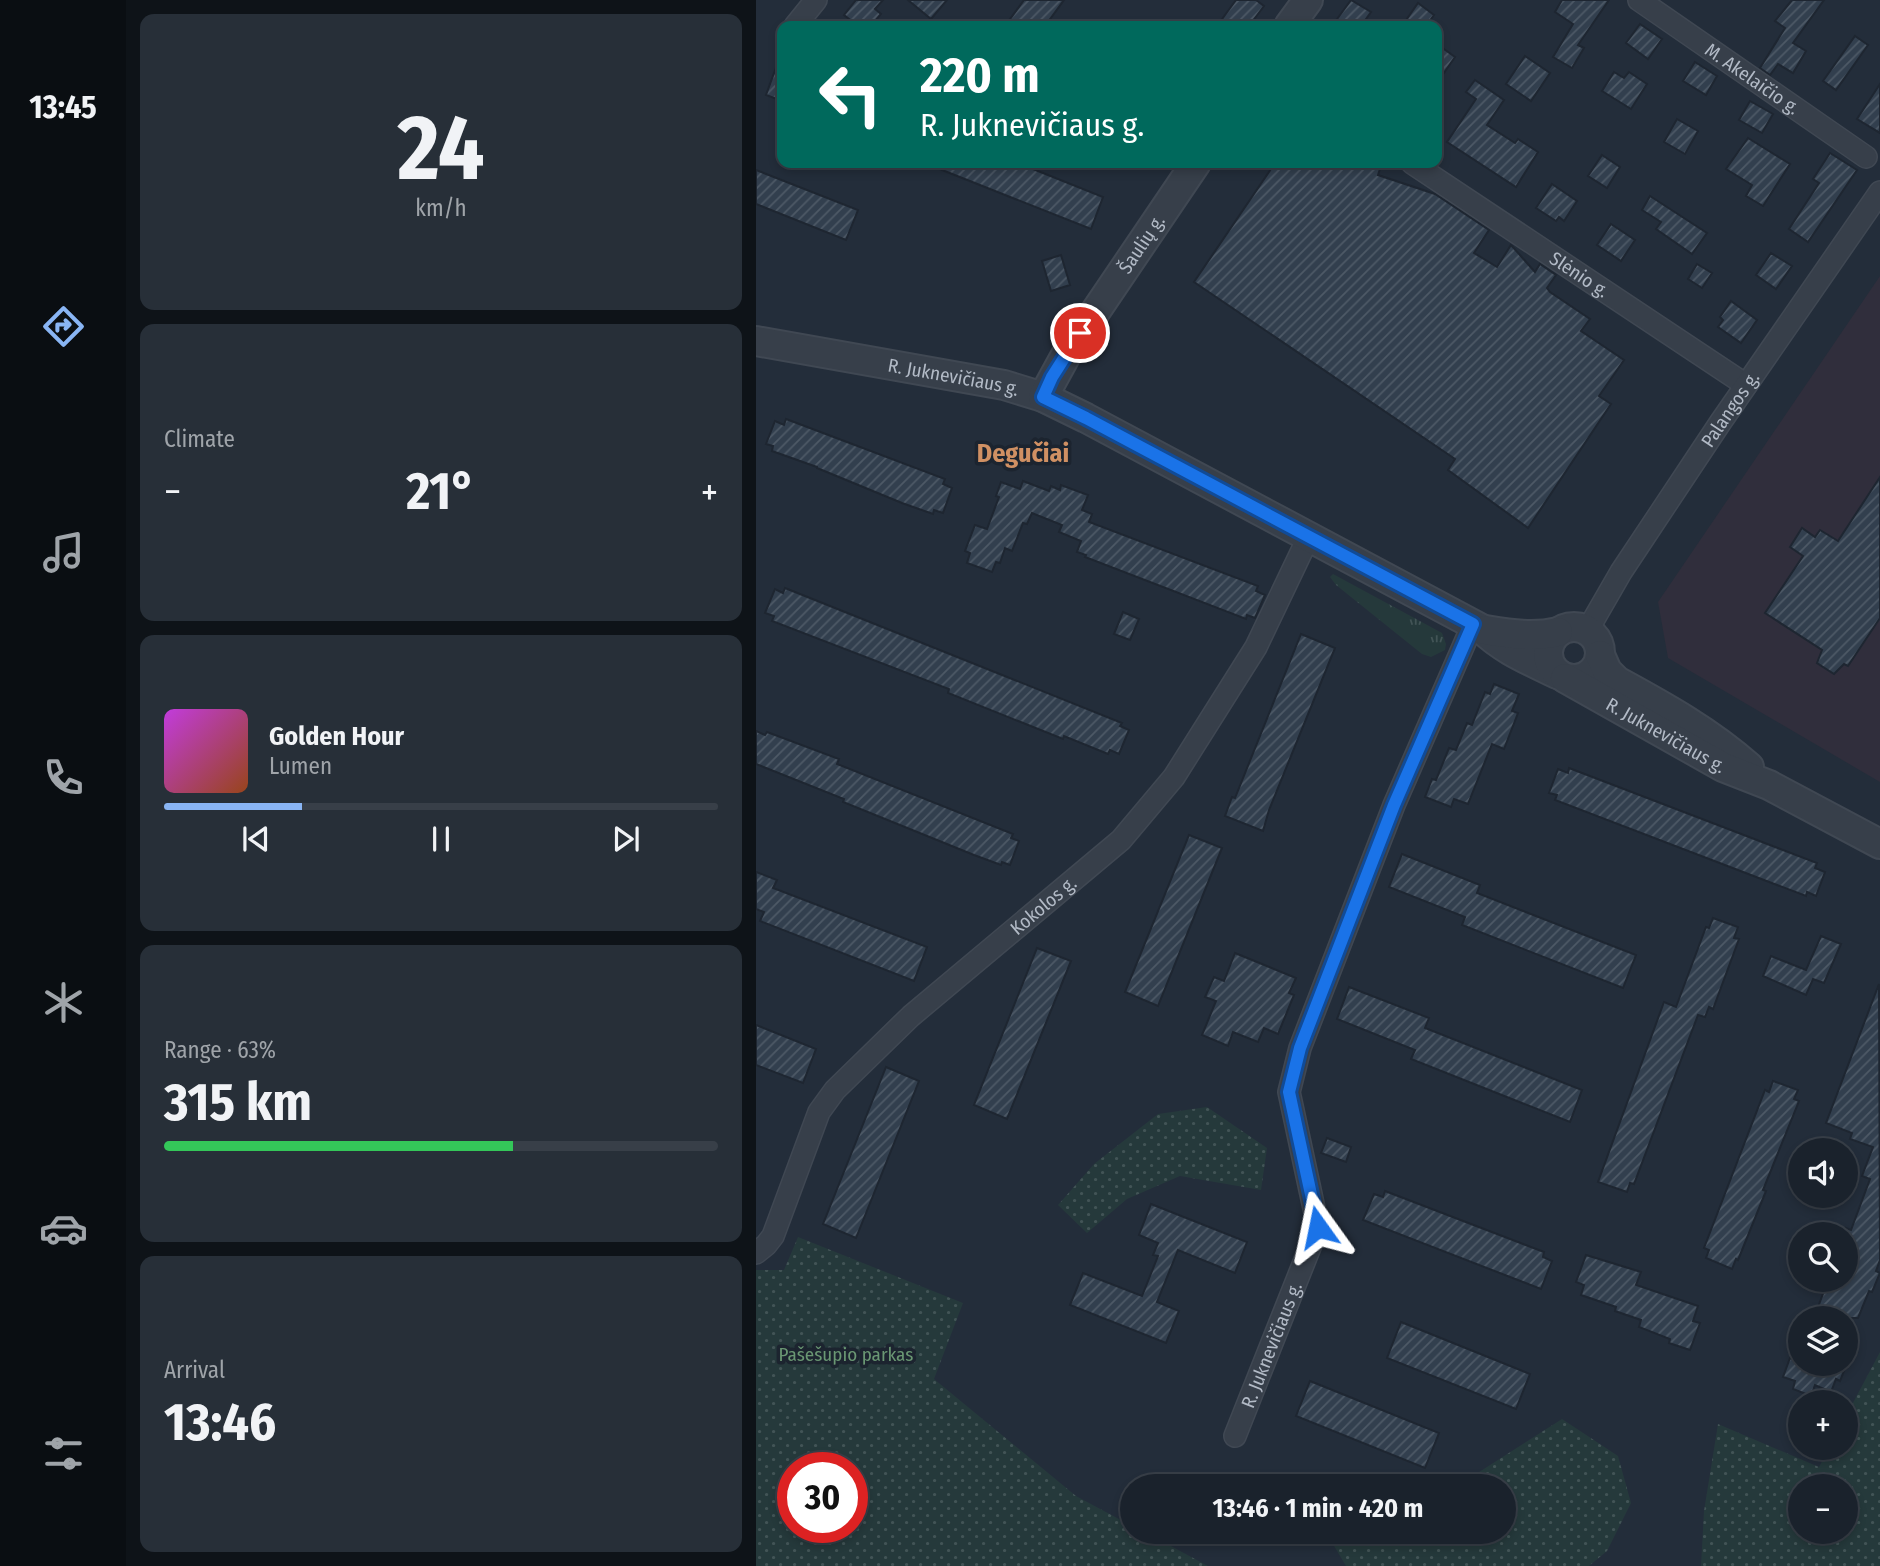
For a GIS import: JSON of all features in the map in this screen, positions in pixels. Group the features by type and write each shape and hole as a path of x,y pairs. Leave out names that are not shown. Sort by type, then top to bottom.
{"street":[{"path":"800,21 816,0"},
{"path":"1293,21 1308,0"},
{"name":"M. Akelaičio g.","path":"1639,0 1866,157"},
{"name":"Šaulių g.","path":"1043,397 1066,355 1193,168"},
{"name":"Slėnio g.","path":"1420,168 1746,385"},
{"name":"Palangos g.","path":"1593,643 1621,572 1880,192"},
{"name":"R. Juknevičiaus g.","path":"756,341 1004,385 1043,397 1478,627 1514,653 1561,676 1723,767 1769,785 1880,844"},
{"name":"Kokolos g.","path":"756,1253 773,1236 820,1112 835,1090 911,1016 1121,839 1174,777 1256,647 1309,536"},
{"name":"R. Juknevičiaus g.","path":"1478,627 1522,636 1544,636 1558,632"},
{"name":"R. Juknevičiaus g.","path":"1235,1436 1318,1227 1289,1092 1300,1048 1394,805 1478,627"},
{"path":"1572,627 1593,643 1598,663 1588,676 1573,680 1561,676 1548,658 1548,648 1558,632 1572,627"},
{"name":"R. Juknevičiaus g.","path":"1593,643 1607,671 1617,681 1696,727 1731,751 1769,785"}],"shaded area":[{"path":"1880,276 1880,782 1668,658 1658,602"}],"green space":[{"path":"1333,574 1442,633 1445,650 1431,657 1422,654 1336,585 1330,577"},
{"path":"1207,1107 1267,1148 1261,1190 1180,1176 1127,1199 1087,1233 1058,1205 1094,1164 1158,1114"},
{"name":"Pašešupio parkas","path":"798,1237 963,1303 934,1379 1076,1496 1120,1520 1120,1544 1167,1544 1208,1566 756,1566 756,1270 784,1270"},
{"path":"1880,1352 1880,1566 1701,1566 1704,1511 1718,1424 1788,1454 1788,1460 1803,1460 1819,1467 1823,1460 1858,1460 1858,1393"},
{"path":"1562,1419 1618,1456 1631,1503 1607,1551 1589,1566 1346,1566 1333,1544 1516,1544 1516,1474 1476,1474"}],"building":[{"path":"856,0 883,0 875,9 881,14 875,21 852,21 844,15"},
{"path":"908,0 947,0 931,19"},
{"path":"1024,0 1064,0 1049,21 1009,21"},
{"path":"1236,0 1256,0 1264,6 1253,21 1221,21"},
{"path":"1351,0 1371,12 1365,21 1336,21"},
{"path":"1562,0 1609,0 1578,45 1584,48 1572,68 1553,57 1573,24 1555,12"},
{"path":"1792,0 1824,0 1793,43 1806,51 1793,73 1778,64 1770,75 1760,68 1785,28 1775,21"},
{"path":"1418,3 1434,15 1430,21 1405,21"},
{"path":"1640,24 1662,39 1648,59 1626,43"},
{"path":"1855,36 1868,45 1836,90 1823,81"},
{"path":"1442,48 1455,57 1442,76"},
{"path":"1525,56 1550,73 1531,101 1506,84"},
{"path":"1695,62 1717,76 1706,95 1683,81"},
{"path":"777,65 777,99 766,95"},
{"path":"1614,72 1624,78 1629,72 1647,84 1631,109 1602,91"},
{"path":"1475,80 1504,100 1487,125 1515,143 1518,139 1538,152 1516,187 1447,142 1476,99 1466,92"},
{"path":"1880,84 1880,133 1857,119"},
{"path":"1750,101 1773,114 1762,133 1739,120"},
{"path":"1677,119 1698,131 1685,154 1664,142"},
{"path":"1748,138 1790,164 1763,206 1746,196 1752,185 1726,169"},
{"path":"1830,153 1857,170 1808,242 1789,229 1819,183 1813,179"},
{"path":"1602,155 1620,167 1607,188 1588,176"},
{"path":"937,168 1030,168 1103,197 1091,229"},
{"path":"1272,168 1380,168 1378,175 1435,194 1489,230 1474,253 1497,267 1511,245 1535,272 1540,264 1556,275 1547,288 1590,319 1581,331 1624,360 1599,396 1611,404 1528,528 1448,470 1455,459 1194,282"},
{"path":"756,170 858,210 846,240 756,204"},
{"path":"1552,184 1577,201 1564,221 1559,217 1556,221 1536,208"},
{"path":"1650,196 1707,233 1692,254 1656,229 1661,222 1642,210"},
{"path":"1611,224 1635,240 1621,261 1597,245"},
{"path":"1771,253 1792,266 1776,289 1756,275"},
{"path":"1061,255 1070,285 1051,291 1042,261"},
{"path":"1697,264 1712,273 1702,288 1688,279"},
{"path":"1731,301 1757,320 1741,343 1718,327 1723,320 1720,317"},
{"path":"786,419 945,479 943,484 952,488 943,513 934,510 933,514 902,503 772,451 773,446 766,444 775,421 784,425"},
{"path":"1880,477 1880,618 1848,666 1844,664 1834,674 1817,663 1822,650 1765,613 1803,556 1790,547 1802,528 1815,537 1820,530 1838,541"},
{"path":"1023,481 1049,491 1051,486 1060,490 1061,485 1088,495 1082,510 1092,514 1089,522 1258,586 1256,591 1265,595 1255,618 1247,615 1246,619 1085,557 1086,555 1077,552 1081,541 1059,532 1062,525 1032,513 1027,524 1023,523 1012,551 1005,548 1000,563 996,562 992,572 967,563 970,553 965,551 975,525 987,529 999,497 996,496 1001,482 1020,489"},
{"path":"785,588 1122,723 1120,726 1129,730 1119,754 1110,750 1108,754 1064,736 1063,739 948,693 949,689 772,621 774,616 765,613 775,589 783,593"},
{"path":"1123,612 1139,619 1130,640 1114,634"},
{"path":"1301,634 1335,648 1269,810 1263,831 1225,816 1232,797 1235,798"},
{"path":"1494,684 1519,694 1512,711 1518,713 1504,749 1492,744 1468,804 1454,799 1451,807 1425,797 1432,779 1436,780 1449,748 1456,750 1467,723 1472,725 1485,692 1490,694"},
{"path":"756,731 765,735 767,732 839,759 837,764 1013,834 1011,838 1019,841 1010,865 1002,862 1001,865 974,855 756,764"},
{"path":"1569,768 1817,863 1815,868 1825,872 1816,896 1807,892 1806,896 1555,800 1557,795 1549,793 1558,769 1568,773"},
{"path":"1189,835 1222,848 1158,1006 1125,992"},
{"path":"1402,854 1480,885 1477,893 1636,955 1623,988 1462,925 1465,917 1389,887"},
{"path":"756,872 777,880 773,888 927,947 914,981 760,921 764,912 756,909"},
{"path":"1713,918 1738,927 1734,938 1739,939 1713,1009 1709,1007 1705,1017 1698,1015 1634,1184 1630,1183 1627,1192 1598,1182 1664,1002 1676,1007 1706,927 1709,928"},
{"path":"1821,936 1841,944 1824,983 1813,979 1806,995 1763,976 1771,956 1806,970"},
{"path":"1037,948 1071,961 1007,1119 974,1105"},
{"path":"1235,953 1296,978 1289,993 1294,995 1278,1034 1264,1028 1258,1042 1233,1032 1228,1046 1202,1035 1216,1001 1205,997 1214,977 1224,981"},
{"path":"1879,984 1880,1260 1876,1271 1880,1273 1858,1318 1858,1306 1818,1306 1824,1292 1858,1292 1858,1222 1854,1222 1870,1179 1862,1176 1873,1147 1858,1142 1858,1138 1850,1138 1852,1133 1826,1123"},
{"path":"1349,987 1429,1018 1425,1028 1582,1090 1570,1122 1411,1059 1415,1050 1337,1019"},
{"path":"756,1025 816,1049 803,1083 756,1065"},
{"path":"886,1067 919,1081 856,1238 823,1224"},
{"path":"1773,1081 1798,1090 1794,1099 1799,1101 1763,1190 1766,1191 1732,1269 1706,1258 1709,1250 1704,1248 1765,1090 1769,1092"},
{"path":"1327,1138 1351,1147 1346,1162 1321,1153"},
{"path":"1385,1191 1544,1252 1543,1257 1552,1261 1541,1289 1363,1220 1374,1194 1383,1197"},
{"path":"1151,1204 1247,1242 1235,1273 1178,1250 1157,1302 1179,1311 1166,1343 1070,1305 1083,1273 1142,1296 1158,1256 1153,1255 1158,1243 1139,1235"},
{"path":"1586,1255 1641,1272 1636,1285 1698,1306 1693,1321 1700,1323 1690,1350 1669,1343 1670,1339 1639,1327 1641,1320 1615,1311 1616,1307 1581,1295 1584,1285 1576,1282"},
{"path":"1401,1322 1530,1374 1516,1409 1387,1358"},
{"path":"1788,1363 1788,1376 1842,1376 1840,1381 1836,1379 1832,1390 1815,1385 1813,1390 1796,1390 1793,1389 1795,1381 1783,1377"},
{"path":"1310,1381 1439,1433 1425,1468 1296,1416"}],"district":[{"name":"Degučiai","path":"1023,453"}],"route":[{"path":"1080,333 1052,377 1043,397 1473,624 1394,805 1300,1048 1289,1092 1318,1227"}]}
